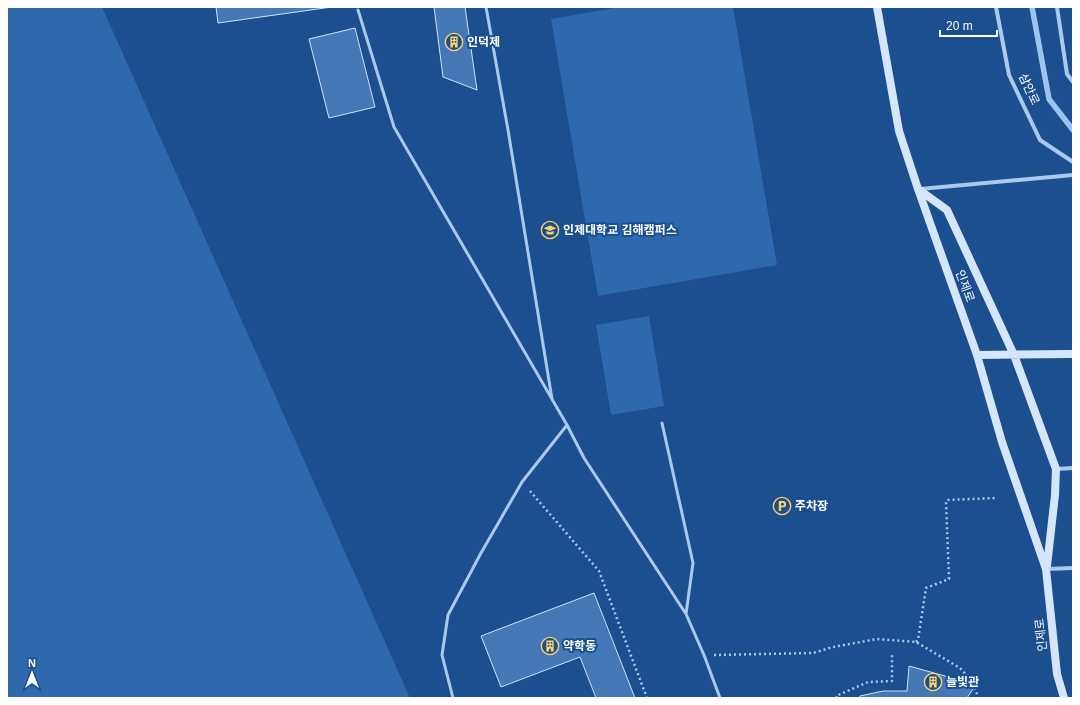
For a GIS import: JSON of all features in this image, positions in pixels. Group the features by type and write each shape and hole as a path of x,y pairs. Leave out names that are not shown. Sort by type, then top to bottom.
{"main road":[{"name":"인제로","path":"877,7 899,131 977,355 1002,442 1046,569 1057,674 1064,698"},
{"path":"918,189 947,210 1014,356 1056,469 1055,495 1046,569"},
{"path":"977,355 1014,356 1073,354"}],"street":[{"name":"삼안로","path":"996,7 1009,75 1040,140 1073,162"},
{"path":"1057,7 1067,74 1073,82"},
{"path":"918,189 1073,175"},
{"path":"1056,469 1073,468"},
{"path":"1046,569 1073,568"}],"lane":[{"path":"486,7 508,130 552,400"},
{"path":"358,10 394,127 567,425 584,458 686,614 704,655 720,698"},
{"path":"662,424 693,563 686,614"},
{"path":"453,698 442,655 448,615 481,553 522,482 567,425"}],"path":[{"path":"522,482 599,571 646,698"},
{"path":"916,642 918,640 926,588 948,579 946,501 996,498"},
{"path":"704,655 813,653 833,647 877,639 916,642 960,668 974,683 978,698"},
{"path":"837,698 836,696 868,682 892,681 892,653"}],"shaded area":[{"path":"7,7 102,7 410,698 7,698"},
{"path":"620,7 733,7 777,265 598,296 551,19"},
{"path":"649,316 664,406 611,415 596,325"}],"building":[{"path":"216,7 332,7 218,23"},
{"name":"인덕제","path":"434,7 465,7 477,90 443,77"},
{"path":"355,28 375,107 329,118 309,39"},
{"name":"약학동","path":"594,593 635,698 596,698 580,657 501,687 481,636"},
{"name":"늘빛관","path":"909,666 945,676 973,689 967,698 859,698 860,696 883,691 907,691"}],"waterway":[{"path":"1032,7 1049,99 1073,130"}],"place":[{"name":"인덕제","path":"454,42"},
{"name":"인제대학교 김해캠퍼스","path":"550,230"},
{"name":"주차장","path":"782,506"},
{"name":"약학동","path":"550,646"},
{"name":"늘빛관","path":"933,682"}]}
